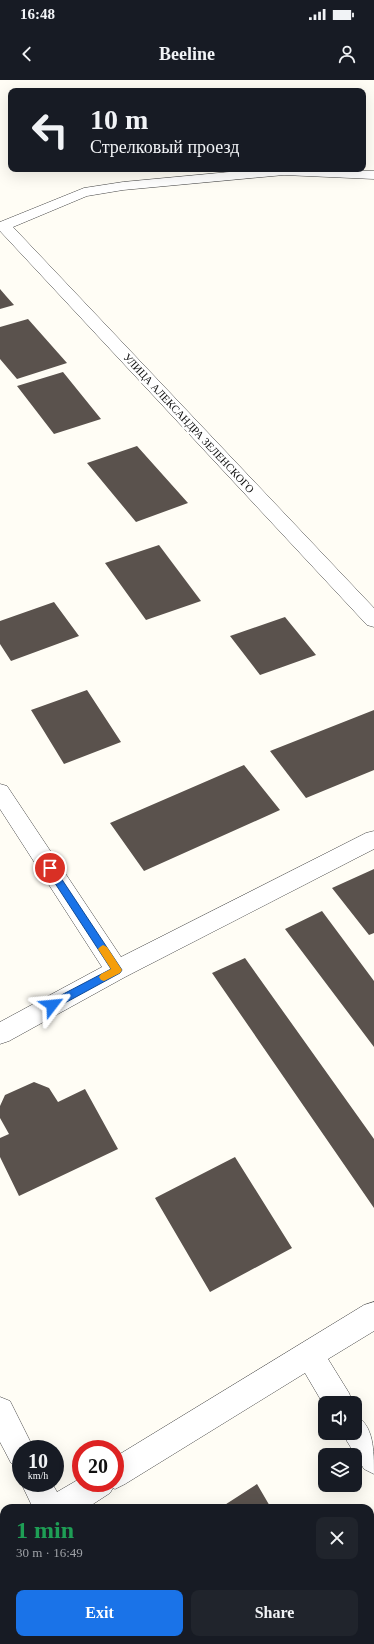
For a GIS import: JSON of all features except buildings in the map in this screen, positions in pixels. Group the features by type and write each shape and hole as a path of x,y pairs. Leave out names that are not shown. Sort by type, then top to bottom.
{"street":[{"path":"2,227 84,192 123,186 273,172"},
{"path":"306,172 374,175"},
{"name":"УЛИЦА АЛЕКСАНДРА ЗЕЛЕНСКОГО","path":"2,227 374,620"},
{"path":"0,792 117,970"},
{"path":"0,1034 117,970 374,839"},
{"path":"124,1468 308,1354 374,1315"},
{"path":"308,1354 335,1396"},
{"path":"0,1411 14,1440"},
{"path":"362,1440 374,1459"},
{"path":"41,1492 47,1504"},
{"path":"66,1504 85,1492"}],"slow traffic":[{"path":"103,949 117,970 104,977"}],"route":[{"path":"50,868 117,970 52,1005"}]}
